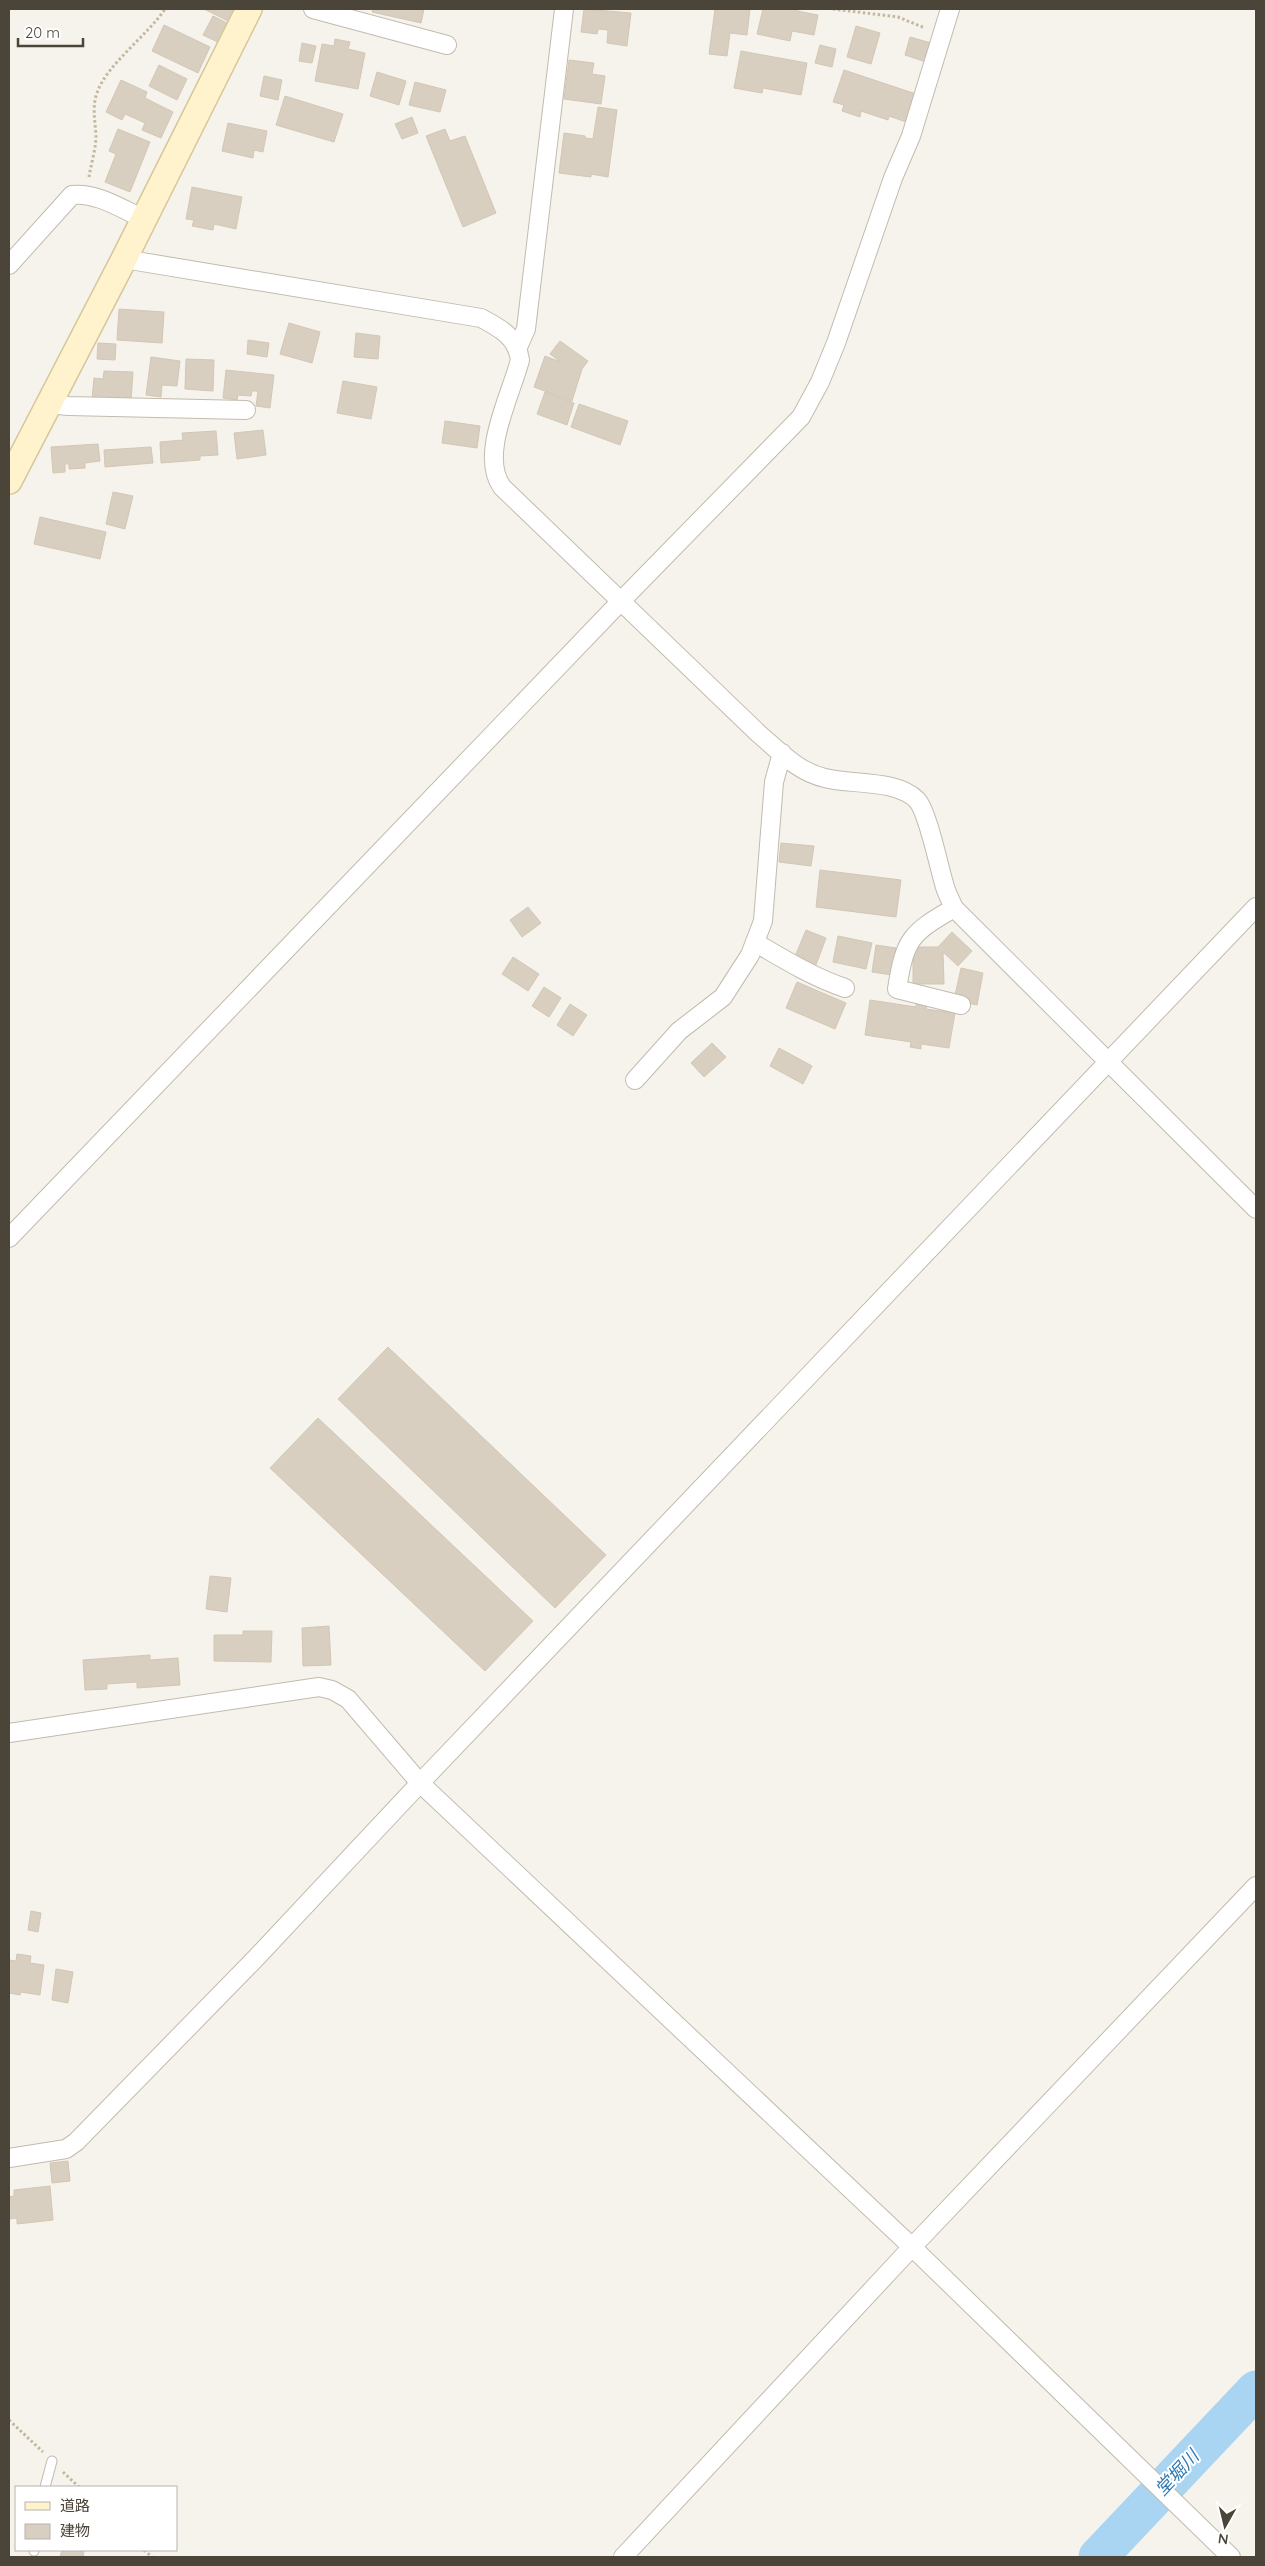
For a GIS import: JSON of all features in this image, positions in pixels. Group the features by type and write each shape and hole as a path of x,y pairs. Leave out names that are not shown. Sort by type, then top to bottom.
{"street":[{"path":"9,481 124,259 249,9"},
{"path":"312,9 447,44"},
{"path":"564,9 526,329 518,347 520,360 494,446 493,461 496,479 515,502 622,600 759,734 782,753 810,773 826,778 880,785 898,790 918,800 930,832 945,888 954,908 1108,1064 1256,1209"},
{"path":"9,1238 622,600 787,434 812,400 836,343 893,178 911,136 950,9"},
{"path":"9,265 72,195 82,194 144,219"},
{"path":"124,259 481,318 499,329 518,347"},
{"path":"49,404 246,410"},
{"path":"635,1080 679,1031 723,997 756,943 763,921 774,782 782,753"},
{"path":"9,2158 66,2149 76,2142 255,1959 420,1783 1256,907"},
{"path":"954,908 914,934 903,960 898,989 961,1006"},
{"path":"756,943 826,982 845,988"},
{"path":"9,1733 318,1687 332,1690 348,1700 420,1783 912,2247 1232,2557"},
{"path":"623,2557 912,2247 1256,1886"}],"lane":[{"path":"45,2486 52,2461"}],"path":[{"path":"82,194 88,180 94,152 96,94 110,72 157,22 165,9"},
{"path":"833,9 898,17 942,35"}],"building":[{"path":"204,9 242,9 234,24"},
{"path":"373,9 424,9 421,23 372,12"},
{"path":"584,9 631,13 627,46 607,43 608,30 598,29 597,34 581,32"},
{"path":"715,9 750,9 747,35 730,33 727,56 709,54"},
{"path":"763,9 797,9 797,11 818,15 814,35 792,31 790,41 757,34"},
{"path":"213,16 231,25 222,44 203,35"},
{"path":"164,25 210,47 198,73 152,51"},
{"path":"856,26 880,33 871,64 847,57"},
{"path":"910,37 931,43 926,62 905,55"},
{"path":"335,39 350,42 348,49 365,53 358,89 315,81 322,44 334,46"},
{"path":"302,43 316,46 312,63 299,61"},
{"path":"820,45 836,49 832,67 815,63"},
{"path":"741,51 807,63 801,95 763,88 762,93 734,88"},
{"path":"569,60 594,63 592,74 605,76 601,104 564,99"},
{"path":"159,65 187,79 177,100 149,86"},
{"path":"844,70 919,95 909,123 889,116 888,120 861,111 860,117 842,111 844,105 833,102"},
{"path":"377,72 406,81 399,105 370,96"},
{"path":"264,76 282,80 278,100 260,96"},
{"path":"121,80 147,92 145,98 173,112 161,138 142,130 145,123 125,114 122,120 106,112"},
{"path":"415,82 446,90 440,112 409,105"},
{"path":"285,96 343,114 334,142 276,125"},
{"path":"598,107 617,110 608,177 591,174 591,177 559,173 564,133 593,139"},
{"path":"412,117 418,133 402,139 395,124"},
{"path":"228,123 267,131 263,152 254,150 253,158 222,151"},
{"path":"118,129 150,142 130,192 105,182 116,154 109,151"},
{"path":"445,129 450,141 465,136 496,213 463,227 426,136"},
{"path":"192,187 242,197 236,229 214,224 213,230 192,226 194,220 186,219"},
{"path":"119,309 164,312 162,343 117,340"},
{"path":"289,323 320,332 312,363 280,354"},
{"path":"356,333 380,336 378,359 354,357"},
{"path":"248,340 269,343 267,357 247,354"},
{"path":"560,341 588,361 582,369 572,401 534,387 545,356 561,362 550,354"},
{"path":"98,343 116,344 115,360 97,359"},
{"path":"151,357 180,361 177,386 162,385 161,397 146,395"},
{"path":"186,359 214,360 213,391 185,389"},
{"path":"226,370 274,375 270,408 256,406 258,391 252,391 251,396 238,395 237,400 223,398"},
{"path":"104,371 133,372 131,401 92,399 94,378 103,379"},
{"path":"343,381 377,387 371,419 337,413"},
{"path":"545,392 574,403 567,425 537,414"},
{"path":"579,404 628,421 620,445 571,427"},
{"path":"445,421 480,426 477,448 442,443"},
{"path":"263,430 266,455 237,459 234,433"},
{"path":"216,431 218,455 200,456 200,460 161,463 160,442 183,440 182,433"},
{"path":"98,444 100,461 85,463 85,468 69,469 69,464 65,464 65,472 53,473 51,447"},
{"path":"151,447 153,463 105,467 104,450"},
{"path":"113,492 133,496 125,529 106,524"},
{"path":"40,517 106,532 100,559 34,544"},
{"path":"781,843 814,846 811,866 779,862"},
{"path":"820,870 901,880 896,917 816,907"},
{"path":"528,907 541,923 522,937 510,920"},
{"path":"806,930 826,938 814,970 793,961"},
{"path":"952,932 972,951 958,966 943,952 944,984 913,984 913,947 938,947"},
{"path":"838,936 872,943 866,969 833,962"},
{"path":"876,945 896,948 892,975 872,972"},
{"path":"513,957 539,974 528,991 502,974"},
{"path":"961,968 983,973 977,1005 954,1000"},
{"path":"797,982 846,1003 835,1029 786,1008"},
{"path":"544,987 561,998 549,1017 532,1006"},
{"path":"870,1000 916,1007 916,1003 927,1005 926,1009 955,1013 949,1048 921,1044 921,1049 910,1047 911,1042 865,1035"},
{"path":"570,1004 587,1015 573,1036 557,1025"},
{"path":"712,1043 726,1057 704,1077 691,1063"},
{"path":"779,1048 812,1066 803,1084 770,1066"},
{"path":"388,1347 606,1555 555,1608 338,1399"},
{"path":"318,1418 533,1621 485,1671 270,1468"},
{"path":"210,1576 231,1578 227,1612 206,1609"},
{"path":"329,1626 331,1665 303,1666 302,1628"},
{"path":"243,1631 272,1631 271,1662 214,1661 214,1635 243,1635"},
{"path":"150,1655 150,1660 178,1658 180,1685 137,1688 137,1682 107,1684 107,1689 85,1690 83,1660"},
{"path":"31,1911 41,1913 38,1932 28,1930"},
{"path":"17,1954 31,1956 30,1963 44,1965 40,1995 21,1992 20,1995 9,1993 9,1960 16,1961"},
{"path":"56,1969 73,1972 68,2003 52,2000"},
{"path":"68,2161 70,2181 52,2183 50,2163"},
{"path":"50,2186 53,2220 17,2224 17,2218 9,2219 9,2197 14,2196 14,2190"},
{"path":"62,2551 84,2551 83,2557 60,2557"}],"waterway":[{"name":"堂堀川","path":"1098,2557 1256,2390"}]}
